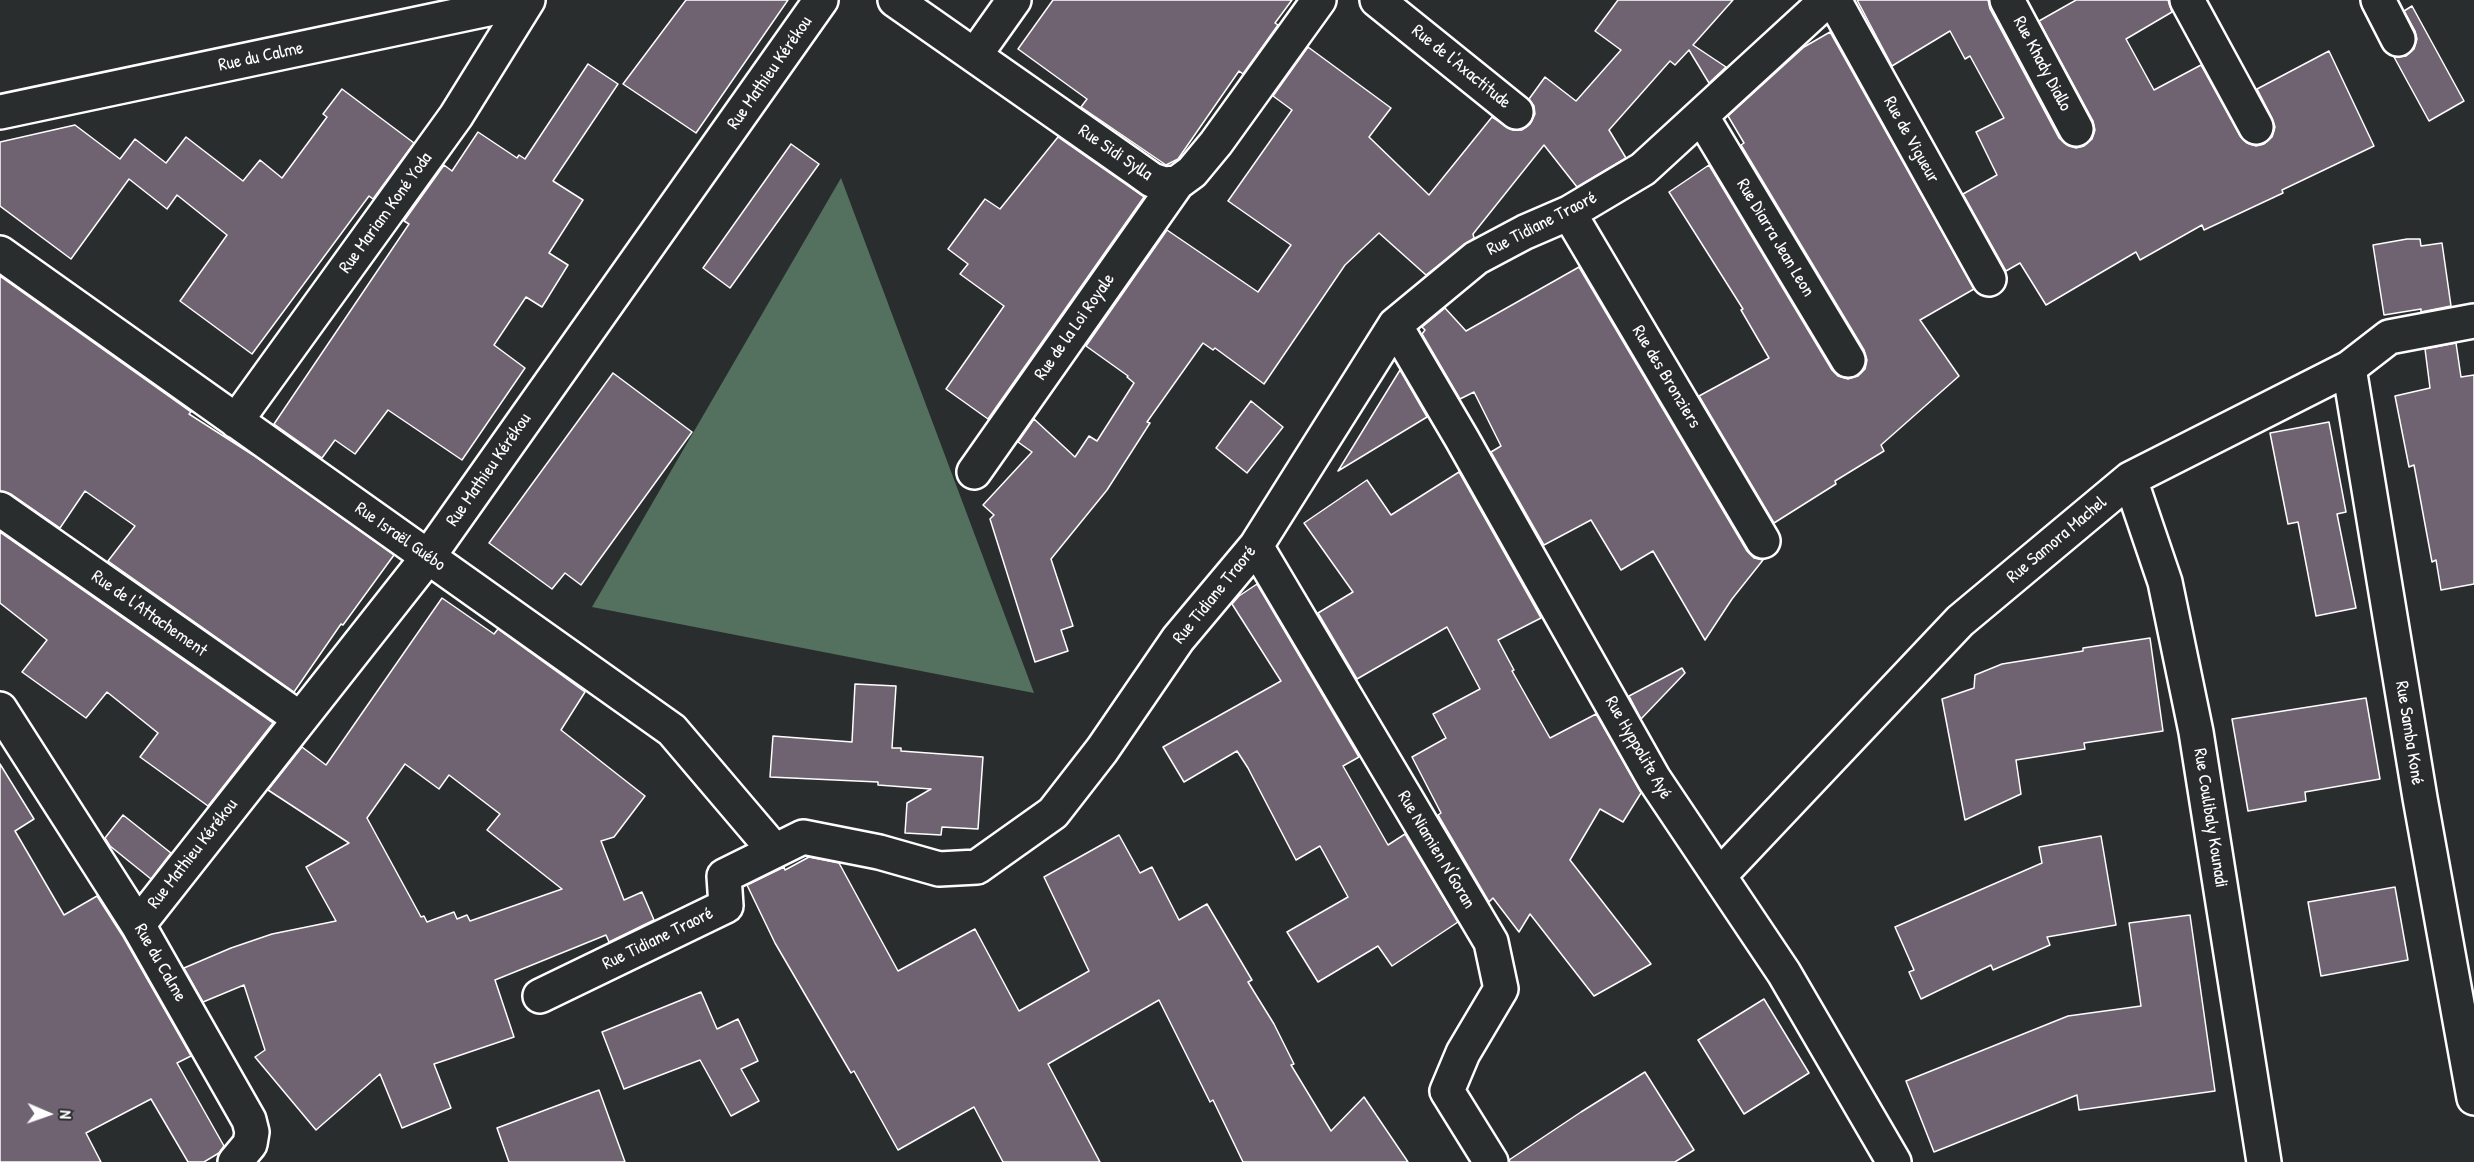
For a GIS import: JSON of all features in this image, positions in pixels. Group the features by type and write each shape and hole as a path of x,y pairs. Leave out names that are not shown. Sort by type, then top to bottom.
{"street":[{"name":"Rue du Calme","path":"0,112 476,12 522,0"},
{"name":"Rue Mariam Koné Yoda","path":"236,421 456,116 528,0"},
{"name":"Rue Mathieu Kérékou","path":"138,925 428,557 821,0"},
{"name":"Rue Sidi Sylla","path":"895,0 1152,180 1164,184 1177,183 1192,172 1216,143 1319,0"},
{"path":"975,55 1014,0"},
{"name":"Rue de l'Axactitude","path":"1377,0 1516,112"},
{"name":"Rue Tidiane Traoré","path":"540,996 726,906 724,876 803,837 879,852 939,869 977,867 1053,813 1102,750 1178,639 1256,546 1395,325 1476,258 1525,232 1569,213 1643,169 1827,0"},
{"name":"Rue de Vigueur","path":"1834,0 1989,279"},
{"name":"Rue Khady Diallo","path":"2007,0 2076,129"},
{"path":"2187,0 2256,127"},
{"path":"2378,0 2398,39"},
{"name":"Rue Diarra Jean Leon","path":"1702,117 1848,360"},
{"name":"Rue de la Loi Royale","path":"974,472 1177,183"},
{"name":"Rue des Bronziers","path":"1569,213 1763,541"},
{"name":"Rue Israël Guébo","path":"0,253 672,730 774,850"},
{"name":"Rue Samora Machel","path":"1719,876 1960,621 2130,479 2349,368 2389,338 2474,321"},
{"name":"Rue Hyppolite Ayé","path":"1395,325 1654,779 1784,973 1894,1162"},
{"name":"Rue Samba Koné","path":"2349,368 2420,798 2474,1098"},
{"name":"Rue Coulibaly Kounadi","path":"2130,479 2165,582 2196,732 2264,1162"},
{"name":"Rue de l'Attachement","path":"0,509 299,718"},
{"name":"Rue Niamien N'Goran","path":"1256,546 1491,942 1501,989 1463,1053 1447,1091 1491,1162"},
{"name":"Rue du Calme","path":"0,709 138,925 249,1120 252,1132 250,1144 235,1162"}],"green space":[{"path":"841,178 1034,693 592,607"}],"building":[{"path":"686,0 788,0 696,133 623,84"},
{"path":"1053,0 1292,0 1275,23 1278,25 1243,74 1239,71 1178,159 1166,165 1081,107 1087,99 1018,49"},
{"path":"1618,0 1733,0 1693,45 1726,67 1709,83 1689,50 1675,65 1670,61 1609,130 1626,158 1577,187 1544,145 1473,234 1474,238 1426,275 1379,233 1345,265 1264,384 1215,348 1213,350 1203,343 1147,422 1150,423 1107,490 1051,559 1073,626 1061,630 1068,651 1035,662 990,519 994,515 983,505 1032,452 1018,442 1034,419 1075,457 1089,436 1097,441 1134,383 1128,376 1086,346 1167,230 1258,292 1291,245 1228,201 1292,110 1273,96 1308,47 1391,108 1369,137 1429,195 1492,117 1513,130 1522,130 1530,124 1535,114 1534,106 1529,99 1545,77 1576,101 1621,50 1595,31"},
{"path":"1857,0 1988,0 1990,9 2059,138 2067,145 2076,148 2084,146 2092,139 2095,130 2093,121 2039,21 2076,0 2168,0 2172,12 2126,39 2154,90 2201,65 2240,136 2247,143 2256,146 2264,144 2272,137 2275,127 2257,89 2329,51 2374,146 2282,190 2283,193 2204,230 2202,225 2140,260 2136,252 2046,305 2020,263 2006,271 1963,194 1997,175 1976,132 2004,118 1970,56 1965,59 1950,31 1892,66"},
{"path":"2412,6 2464,101 2429,121 2394,57 2406,56 2414,49 2417,39 2415,31 2404,11"},
{"path":"1830,32 1974,289 1920,320 1959,376 1881,445 1884,451 1774,523 1699,396 1769,358 1741,310 1743,309 1669,192 1709,165 1832,370 1838,376 1848,379 1858,376 1865,369 1867,360 1864,350 1741,145 1744,143 1728,116 1804,47"},
{"path":"588,64 618,84 553,181 583,200 549,253 568,265 542,307 526,297 494,345 525,368 462,460 388,410 355,454 335,440 322,458 274,424 409,224 404,221 444,165 452,171 478,132 517,158 519,155 525,159"},
{"path":"342,89 414,143 373,199 369,196 252,354 180,301 227,235 177,195 167,209 129,179 71,259 0,206 0,142 75,125 120,159 135,139 166,163 186,137 243,181 260,160 282,178 327,117 323,114"},
{"path":"1058,137 1144,197 988,419 946,389 1004,306 960,274 968,264 948,249 985,199 1000,209"},
{"path":"791,144 819,164 730,288 703,268"},
{"path":"2420,239 2421,246 2442,243 2451,306 2421,312 2421,309 2384,315 2373,245"},
{"path":"1579,267 1747,551 1754,558 1763,560 1732,599 1705,640 1653,551 1621,570 1591,520 1544,545 1491,452 1501,446 1474,392 1460,399 1422,334 1425,330 1422,327 1445,308 1466,331"},
{"path":"0,276 191,412 189,414 253,455 394,555 343,625 341,624 294,692 108,561 135,526 85,491 60,528 11,494 0,491"},
{"path":"2456,343 2461,377 2474,375 2474,584 2441,590 2436,560 2432,562 2414,465 2409,467 2395,396 2430,388 2425,349"},
{"path":"1400,370 1427,417 1338,471"},
{"path":"613,373 692,432 581,585 565,573 552,589 489,543"},
{"path":"1251,401 1283,427 1247,473 1216,448"},
{"path":"2329,422 2346,512 2337,514 2356,608 2316,616 2298,522 2288,524 2270,433"},
{"path":"1459,472 1541,618 1498,640 1514,670 1512,671 1550,738 1596,714 1641,793 1623,822 1600,809 1570,860 1651,964 1594,996 1530,914 1519,932 1493,898 1489,902 1438,815 1441,813 1412,757 1446,738 1433,714 1480,689 1447,627 1357,679 1318,613 1353,592 1304,523 1367,480 1391,515"},
{"path":"0,532 273,723 208,806 140,757 158,733 107,692 86,718 22,672 47,640 0,603"},
{"path":"1257,584 1359,757 1343,766 1388,845 1405,834 1458,922 1392,966 1378,946 1318,982 1287,932 1348,897 1320,846 1296,860 1237,751 1184,782 1163,747 1281,681 1232,604 1239,596"},
{"path":"442,598 494,634 498,629 585,692 561,730 645,796 614,837 601,841 624,900 642,892 654,920 609,942 606,935 495,980 514,1037 434,1064 451,1108 402,1128 380,1074 316,1130 255,1057 265,1050 244,985 203,1002 184,968 272,934 336,921 306,867 349,843 268,790 302,747 326,765","holes":["405,764 439,789 449,775 500,814 487,830 562,889 470,921 467,915 457,919 454,912 427,922 424,916 421,917 367,818"]},
{"path":"2150,638 2163,731 2084,743 2085,749 2016,760 2021,794 1965,820 1942,699 1974,688 1975,675 2002,664"},
{"path":"1682,668 1685,673 1641,719 1629,696"},
{"path":"855,684 896,686 892,748 901,748 901,751 983,757 978,829 942,827 941,835 905,833 907,803 931,789 878,785 878,782 770,777 773,736 852,742"},
{"path":"2366,698 2380,779 2305,792 2306,801 2248,811 2232,719"},
{"path":"0,764 34,819 15,831 64,915 97,896 191,1056 177,1063 224,1146 219,1153 204,1162 188,1162 151,1099 86,1133 101,1162 0,1162"},
{"path":"123,815 171,853 151,879 110,846 105,838"},
{"path":"1119,835 1140,873 1152,867 1179,920 1207,904 1252,980 1248,982 1274,1024 1294,1064 1291,1065 1331,1131 1364,1097 1408,1162 1243,1162 1213,1100 1210,1102 1159,1000 1048,1064 1100,1162 1003,1162 974,1107 898,1150 854,1071 851,1073 775,943 747,885 784,867 785,870 809,857 839,863 898,971 975,929 1019,1011 1089,971 1044,877"},
{"path":"2101,836 2116,925 2047,937 2050,945 1993,970 1991,965 1921,999 1909,972 1914,970 1895,927 2042,863 2039,847"},
{"path":"2395,887 2408,960 2321,976 2308,902"},
{"path":"2190,915 2215,1091 2079,1110 2077,1095 1934,1152 1906,1081 2068,1016 2141,1006 2129,923"},
{"path":"701,992 717,1029 738,1019 758,1061 741,1069 759,1101 731,1116 700,1060 624,1089 602,1032"},
{"path":"1764,999 1809,1073 1744,1114 1698,1040"},
{"path":"1645,1072 1694,1150 1675,1162 1510,1162 1509,1160 1581,1112"},
{"path":"599,1090 625,1162 509,1162 497,1128"}]}
